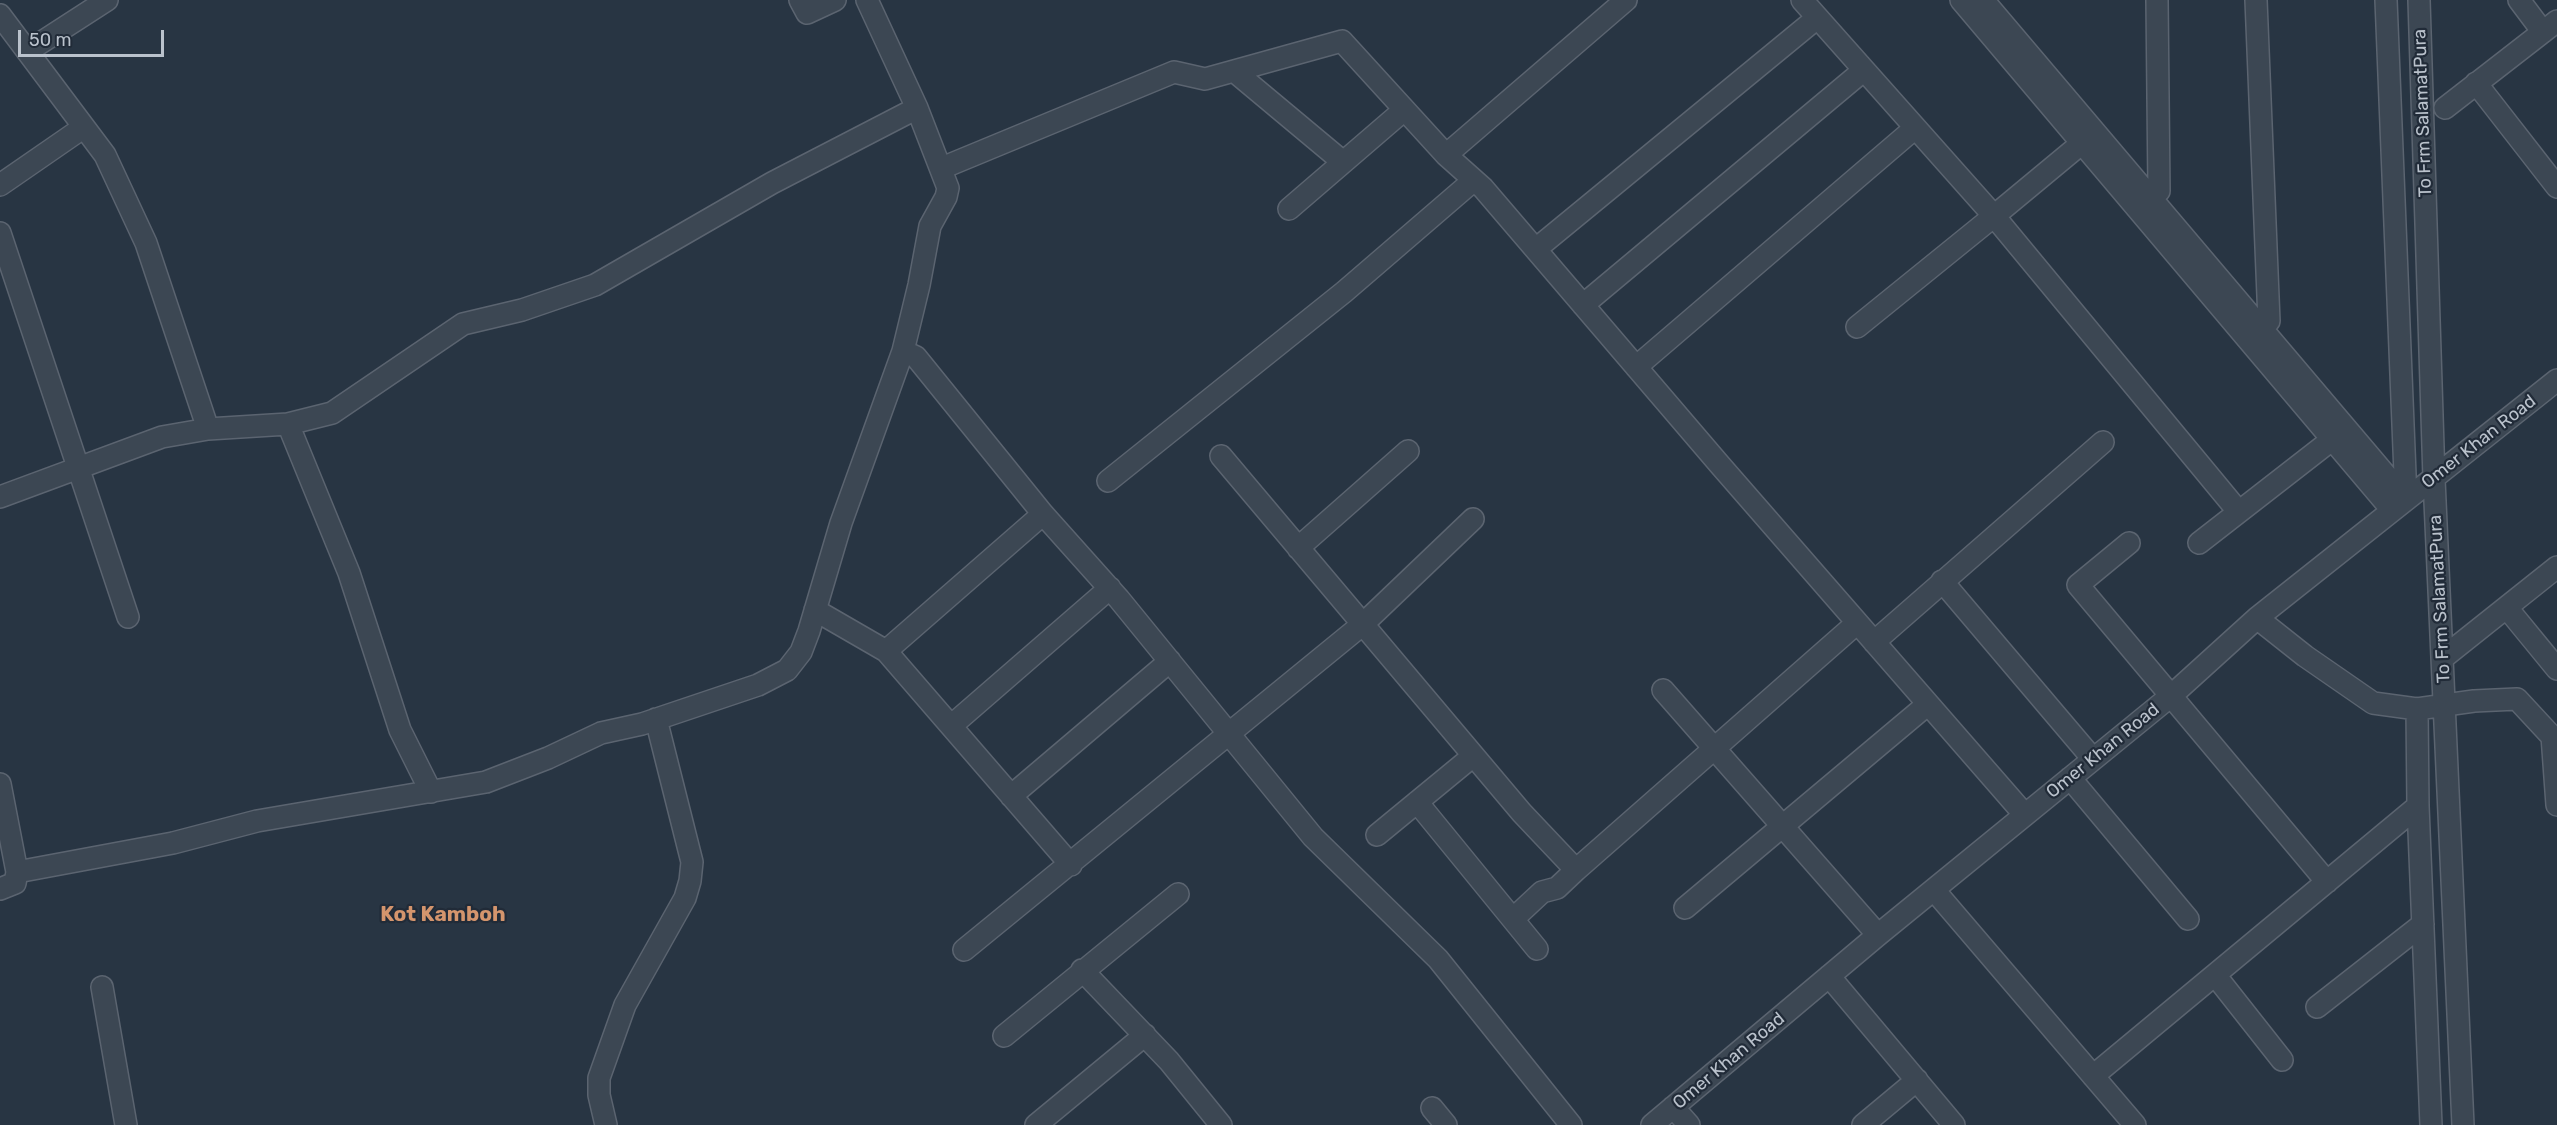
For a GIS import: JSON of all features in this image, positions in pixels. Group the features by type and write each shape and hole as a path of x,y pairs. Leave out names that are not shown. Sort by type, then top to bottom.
{"street":[{"path":"28,51 107,0"},
{"path":"800,0 807,13 835,0"},
{"path":"17,872 172,843 257,821 486,782 548,758 601,733 656,719 758,685 787,670 801,652 841,523 903,351 930,226 946,197 948,188 917,108 867,0"},
{"path":"1446,155 1626,0"},
{"path":"1802,0 1994,216 2238,511"},
{"path":"1961,0 2082,143 2340,434 2399,504"},
{"path":"1983,0 2152,197 2261,329 2340,434"},
{"path":"2256,0 2269,321 2261,329"},
{"path":"2386,0 2399,504"},
{"name":"To Frm SalamatPura","path":"2419,0 2434,478 2446,704 2444,1108 2463,1125"},
{"path":"2445,108 2550,27 2519,0"},
{"path":"2152,1 2159,190 2152,197"},
{"path":"0,15 105,155 146,243 208,429"},
{"path":"1536,249 1817,18"},
{"path":"942,168 1174,72 1205,79 1342,41 1536,249 2025,815"},
{"path":"1583,305 1864,70"},
{"path":"1234,71 1343,162"},
{"path":"2476,83 2557,187"},
{"path":"0,495 162,438 208,429 288,424 332,413 463,324 522,310 595,285 772,183 917,108"},
{"path":"1289,209 1404,110"},
{"path":"0,185 84,127"},
{"path":"1636,366 1915,128"},
{"path":"1857,327 2082,143"},
{"path":"1108,481 1344,292 1474,180"},
{"path":"0,232 128,617"},
{"path":"903,351 916,357 1043,514 1110,588 1314,837 1438,959 1571,1125"},
{"name":"Omer Khan Road","path":"1652,1125 1878,935 2172,695 2257,618 2557,380"},
{"path":"288,424 349,573 400,730 431,792"},
{"path":"2199,543 2340,434"},
{"path":"1874,642 2103,442"},
{"path":"1298,548 1408,451"},
{"path":"1221,456 1473,756 1522,813 1576,870"},
{"path":"886,651 1043,514"},
{"path":"964,950 1071,865 1228,732 1363,624 1473,519"},
{"path":"2129,543 2078,585 2327,882"},
{"path":"2444,657 2557,567"},
{"path":"1942,581 2093,759"},
{"path":"951,726 1110,588"},
{"path":"2507,608 2557,669"},
{"path":"815,610 886,651 1071,865"},
{"path":"2257,618 2314,663 2373,703 2416,709 2446,704 2517,699 2554,739 2557,805"},
{"path":"1513,919 1542,892 1557,888 1857,623"},
{"path":"1011,796 1170,661"},
{"path":"1663,690 1878,935"},
{"path":"1685,908 1928,704"},
{"path":"2416,709 2423,924 2444,1108"},
{"path":"606,1125 599,1095 599,1078 625,1005 685,898 690,881 692,862 656,719"},
{"path":"1377,835 1473,756"},
{"path":"2070,778 2188,919"},
{"path":"0,784 17,872 15,883 0,889"},
{"path":"1417,802 1537,949"},
{"path":"2093,1076 2418,806"},
{"path":"1934,890 2135,1125"},
{"path":"1004,1036 1082,970 1178,894"},
{"path":"2317,1007 2423,924"},
{"path":"1082,970 1145,1035 1221,1125"},
{"path":"2215,975 2282,1060"},
{"path":"1829,976 1954,1125"},
{"path":"102,987 126,1125"},
{"path":"1036,1125 1145,1035"},
{"path":"1863,1125 1917,1080"},
{"path":"1673,1107 1689,1125"},
{"path":"1432,1108 1446,1125"}],"district":[{"name":"Kot Kamboh","path":"443,915"}]}
